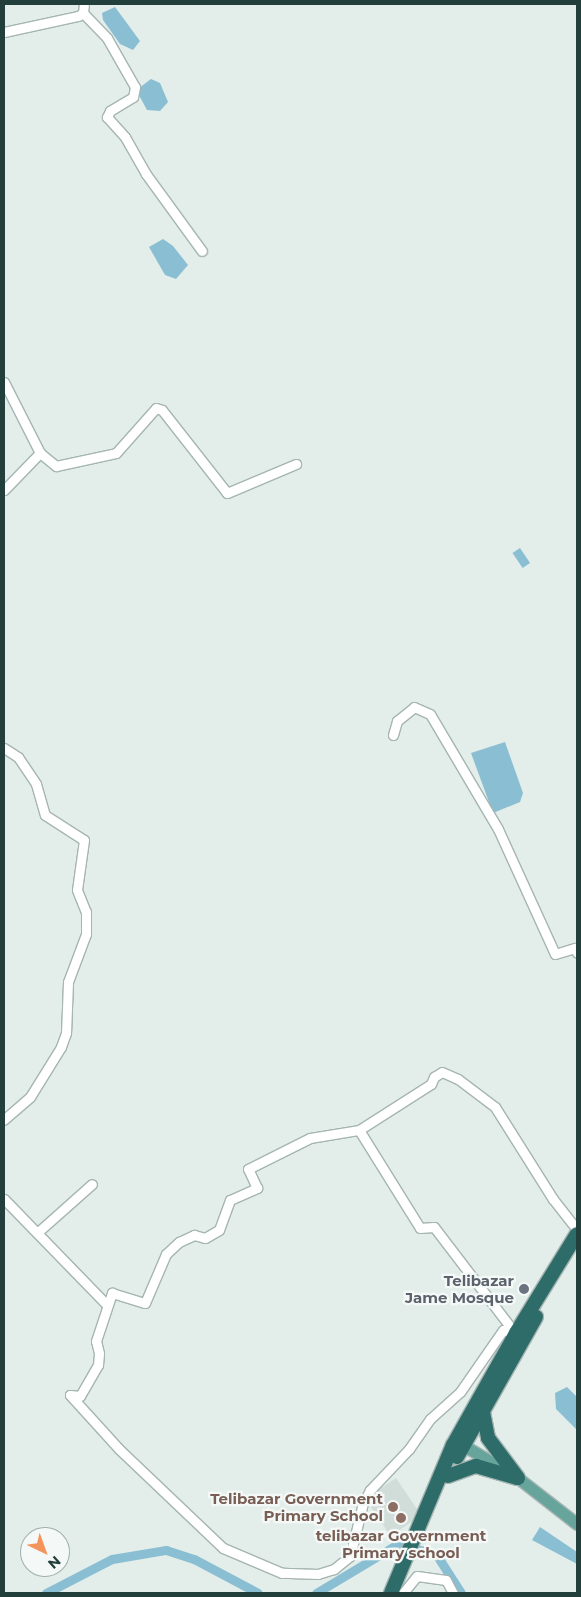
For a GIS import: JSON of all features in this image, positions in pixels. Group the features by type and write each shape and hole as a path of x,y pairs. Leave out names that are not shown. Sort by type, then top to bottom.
{"highway":[{"path":"391,1593 433,1498 444,1479 459,1444 463,1426 516,1333 577,1234"},
{"path":"459,1444 483,1412 549,1294 556,1270"},
{"path":"483,1412 488,1438 518,1478"},
{"path":"444,1479 476,1466 518,1478"}],"main road":[{"path":"459,1444 496,1468 505,1470 518,1478 577,1524"}],"street":[{"path":"4,32 84,8 107,38 135,87 133,97 110,112 108,117 125,137 146,174 202,251"},
{"path":"4,382 40,453 56,466 116,453 156,408 162,410 227,493 296,464"},
{"path":"4,490 40,453"},
{"path":"394,735 397,721 414,707 430,714 498,829 556,954 575,948 577,953"},
{"path":"4,748 18,757 36,784 46,815 84,840 77,890 86,912 86,934 68,982 66,1033 61,1047 30,1098 4,1120"},
{"path":"516,1333 503,1330 460,1392 430,1419 409,1449 370,1490 363,1504 350,1556 334,1569 303,1575 282,1573 243,1558 206,1535 119,1449 70,1395 80,1396 98,1365 99,1353 96,1341 112,1293 145,1303 166,1254 179,1242 194,1235 205,1238 219,1230 230,1200 256,1188 248,1168 310,1138 359,1130 432,1084 434,1077 442,1072 458,1079 494,1107 504,1118 528,1162 577,1230"},
{"path":"359,1130 420,1228 434,1227 516,1333"},
{"path":"38,1232 92,1184"},
{"path":"4,1199 108,1305"},
{"path":"403,1593 417,1576 446,1580 453,1593"}],"shaded area":[{"name":"Telibazar Government Primary School","path":"396,1478 421,1515 390,1536 365,1499"}],"water":[{"path":"115,7 140,41 133,50 120,44 103,20 102,13"},
{"path":"151,79 160,83 168,102 160,111 147,110 140,97 139,88"},
{"path":"163,239 173,246 188,265 176,279 165,275 149,247"},
{"path":"520,548 530,563 523,568 513,553"},
{"path":"505,742 523,793 520,802 493,813 471,753"},
{"path":"567,1387 577,1397 577,1430 556,1409 555,1393"},
{"path":"540,1527 577,1552 577,1564 532,1540"}],"waterway":[{"path":"316,1593 398,1544 436,1554 461,1593"},
{"path":"46,1593 112,1559 166,1550 194,1559 258,1593"}],"place":[{"name":"Telibazar Jame Mosque","path":"524,1289"},
{"name":"Telibazar Government Primary School","path":"393,1507"},
{"name":"telibazar Government Primary school","path":"401,1518"}]}
